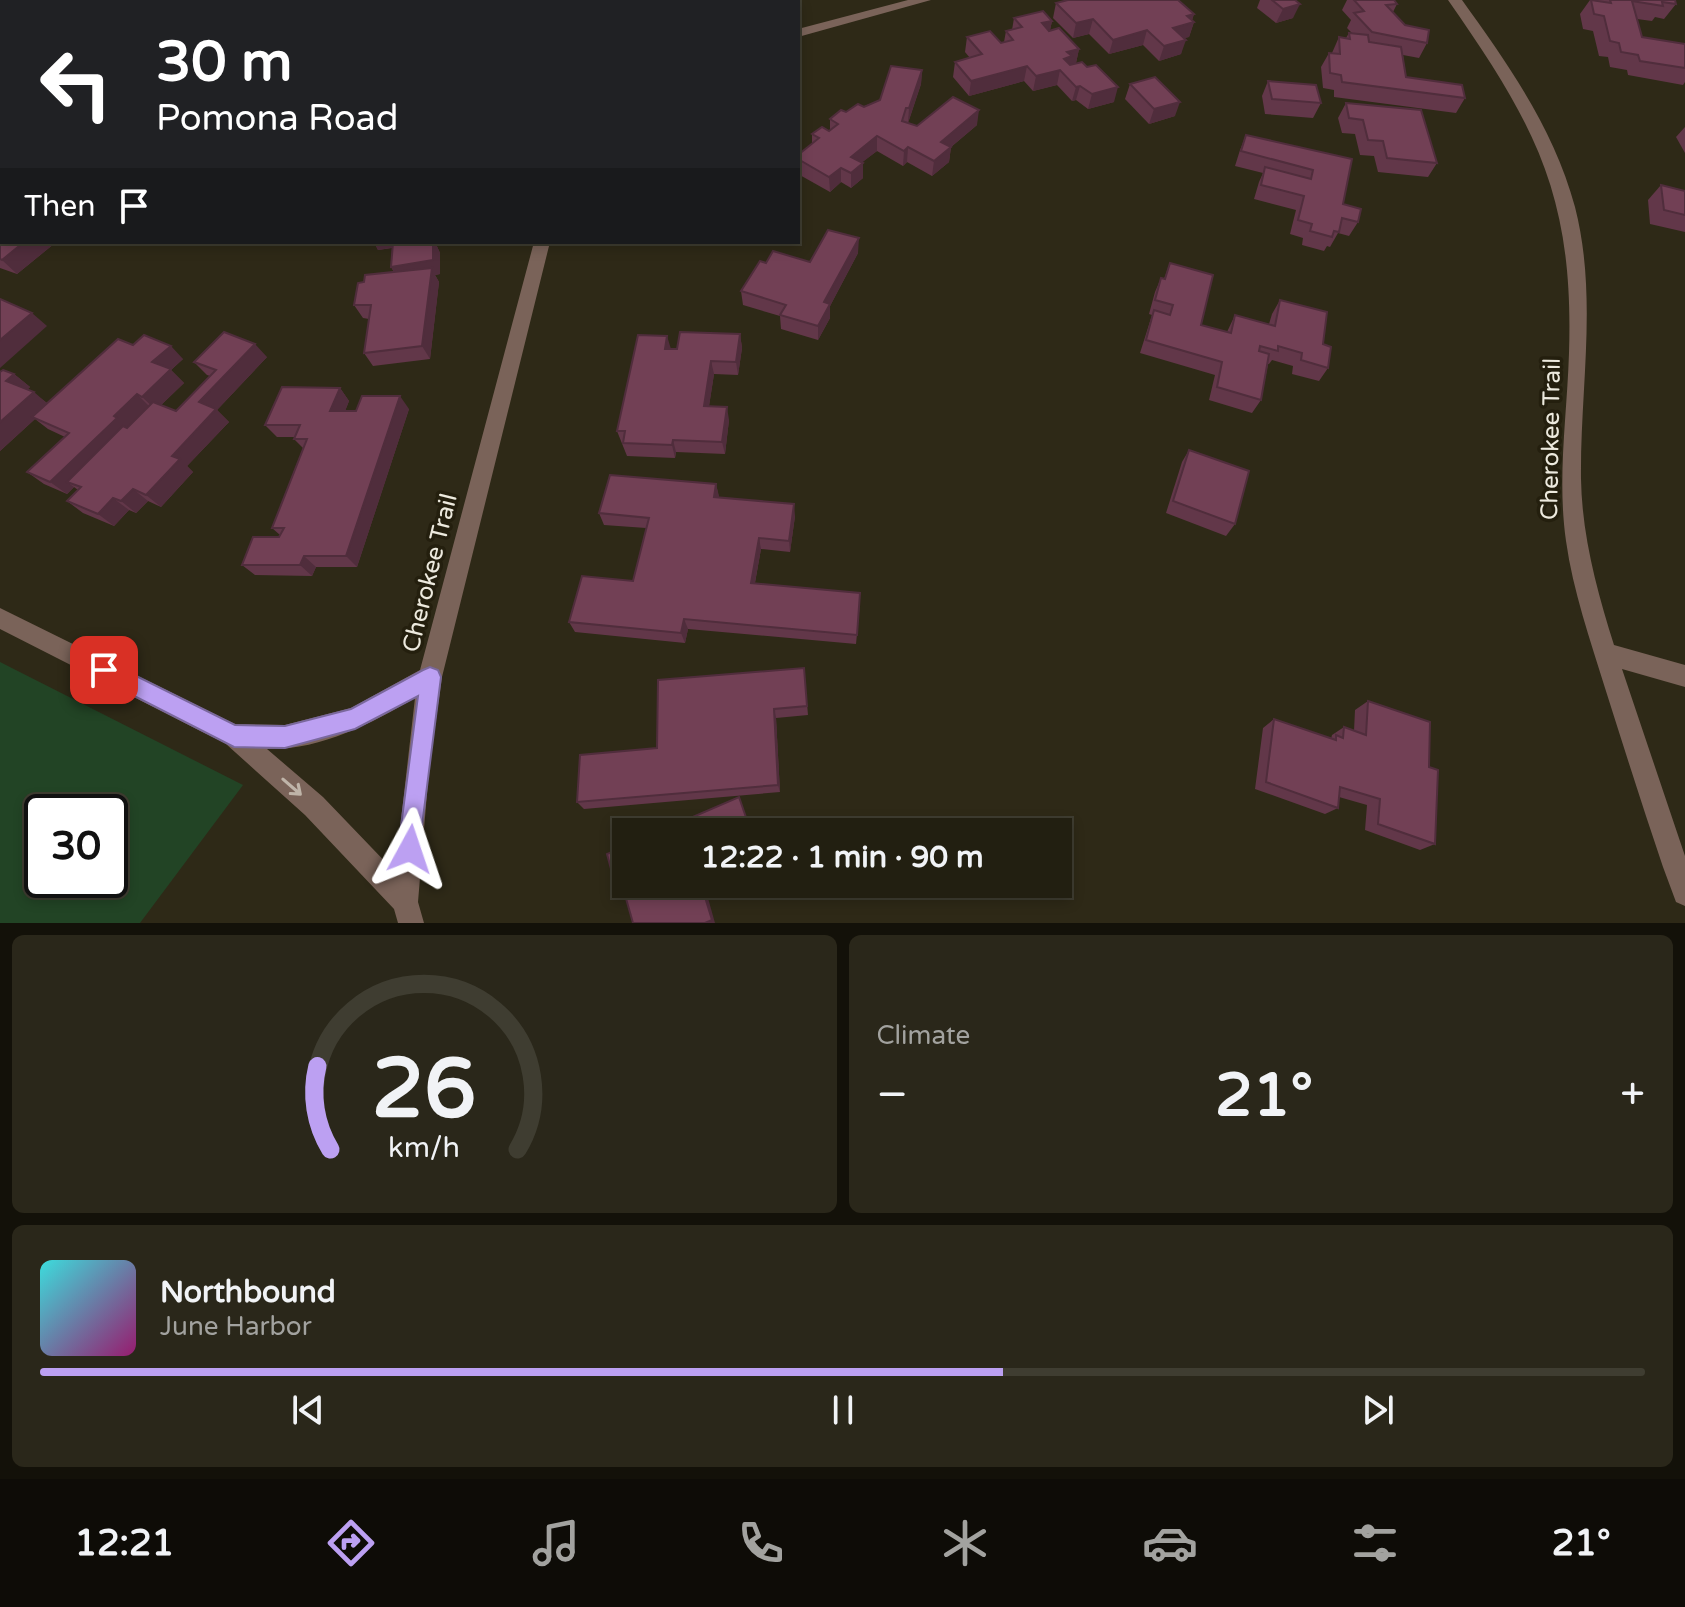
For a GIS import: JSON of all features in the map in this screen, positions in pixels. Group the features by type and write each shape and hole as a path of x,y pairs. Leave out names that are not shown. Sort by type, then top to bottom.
{"street":[{"path":"800,32 924,0"},
{"name":"Cherokee Trail","path":"1455,0 1519,89 1559,174 1573,233 1578,328 1573,520 1589,600 1685,893"},
{"name":"Cherokee Trail","path":"408,913 417,769 430,677 541,244"},
{"path":"0,618 234,736 314,806 408,913"},
{"path":"1606,654 1685,676"},
{"path":"234,736 285,737 355,719 430,677"}],"green space":[{"path":"0,662 243,785 140,923 0,923"}],"building":[{"path":"1068,0 1178,0 1194,14 1187,16 1194,22 1173,28 1186,40 1164,46 1147,30 1113,40 1093,19 1076,23 1056,3"},
{"path":"1272,0 1295,0 1300,4 1283,9"},
{"path":"1354,0 1394,0 1397,4 1386,5 1405,25 1429,30 1427,43 1372,32 1354,13 1364,11"},
{"path":"1591,0 1611,3 1610,0 1675,0 1676,4 1662,2 1663,6 1632,1 1642,37 1685,44 1685,68 1640,61 1638,55 1621,52 1619,43 1610,41 1604,16 1594,14"},
{"path":"1043,11 1052,21 1042,23 1049,31 1059,28 1079,49 1067,52 1072,56 1064,59 1070,65 1082,62 1087,67 1096,65 1118,87 1092,94 1080,86 1076,87 1060,70 1036,76 1027,66 971,81 955,62 982,54 967,37 990,31 1001,43 1013,40 1006,31 1022,27 1014,18"},
{"path":"1349,33 1368,35 1369,42 1401,47 1406,77 1462,85 1465,98 1342,82 1341,75 1330,73 1329,53 1340,54 1339,37 1350,39"},
{"path":"891,66 922,70 902,121 917,126 953,97 979,110 941,142 951,147 934,161 908,147 904,151 877,136 851,157 863,163 851,173 841,168 829,177 800,160 800,153 819,138 812,134 822,127 829,131 838,124 830,119 841,110 846,112 858,104 864,107 880,100"},
{"path":"1155,77 1180,102 1154,109 1130,84"},
{"path":"1268,81 1316,85 1321,103 1272,99"},
{"path":"1346,103 1421,110 1437,163 1387,158 1383,141 1368,140 1363,120 1349,118"},
{"path":"1246,135 1352,159 1343,204 1361,209 1358,222 1342,218 1339,232 1334,231 1332,237 1310,231 1312,224 1298,220 1304,196 1261,185 1265,167 1311,179 1313,170 1241,151"},
{"path":"1661,185 1685,191 1685,215 1664,210"},
{"path":"828,230 859,238 824,302 830,304 818,326 780,315 786,305 741,291 760,261 766,263 773,251 810,262"},
{"path":"0,244 22,244 2,260"},
{"path":"393,244 433,244 433,260 391,267"},
{"path":"1170,263 1213,275 1201,325 1231,333 1235,315 1275,326 1280,300 1327,312 1323,344 1331,347 1328,368 1301,360 1302,353 1278,346 1278,351 1260,346 1259,351 1269,354 1261,400 1217,387 1222,362 1146,340 1154,310 1170,315 1173,305 1155,300 1161,278 1165,279"},
{"path":"432,268 422,346 364,353 371,305 354,305 358,283 364,282 365,275"},
{"path":"0,299 32,313 0,340"},
{"path":"224,332 255,344 199,402 216,409 172,456 180,459 146,495 133,489 121,501 113,498 98,514 67,501 81,487 67,482 123,426 127,428 153,402 176,411 216,370 194,362"},
{"path":"680,332 740,334 736,362 711,361 704,406 727,407 722,442 673,440 672,445 623,443 625,431 617,431 638,335 667,336 665,349 677,349"},
{"path":"144,335 171,346 152,362 171,369 142,397 137,394 114,416 117,418 50,482 27,472 69,433 32,417 118,339 133,345"},
{"path":"3,370 14,374 6,381 34,392 0,422 0,372"},
{"path":"282,387 340,388 330,411 356,411 362,396 400,396 346,556 304,556 300,565 242,565 253,537 279,537 284,528 272,528 307,439 294,439 300,425 265,425"},
{"path":"1189,450 1249,471 1235,524 1173,501"},
{"path":"610,475 716,484 714,497 794,504 789,541 759,538 751,583 860,593 857,635 684,619 681,633 569,622 582,576 633,581 649,518 599,513"},
{"path":"804,668 807,706 774,709 778,785 577,802 580,755 657,748 658,680"},
{"path":"1368,701 1430,722 1429,767 1438,770 1435,844 1378,824 1380,799 1340,787 1338,808 1266,782 1274,719 1336,740 1336,735 1343,738 1344,727 1366,735"},
{"path":"739,797 746,818 690,818"},
{"path":"612,852 612,872 607,854"},
{"path":"626,898 705,898 712,920 705,923 633,923"}],"route":[{"path":"104,670 234,736 285,737 355,719 430,677 410,849"}]}
